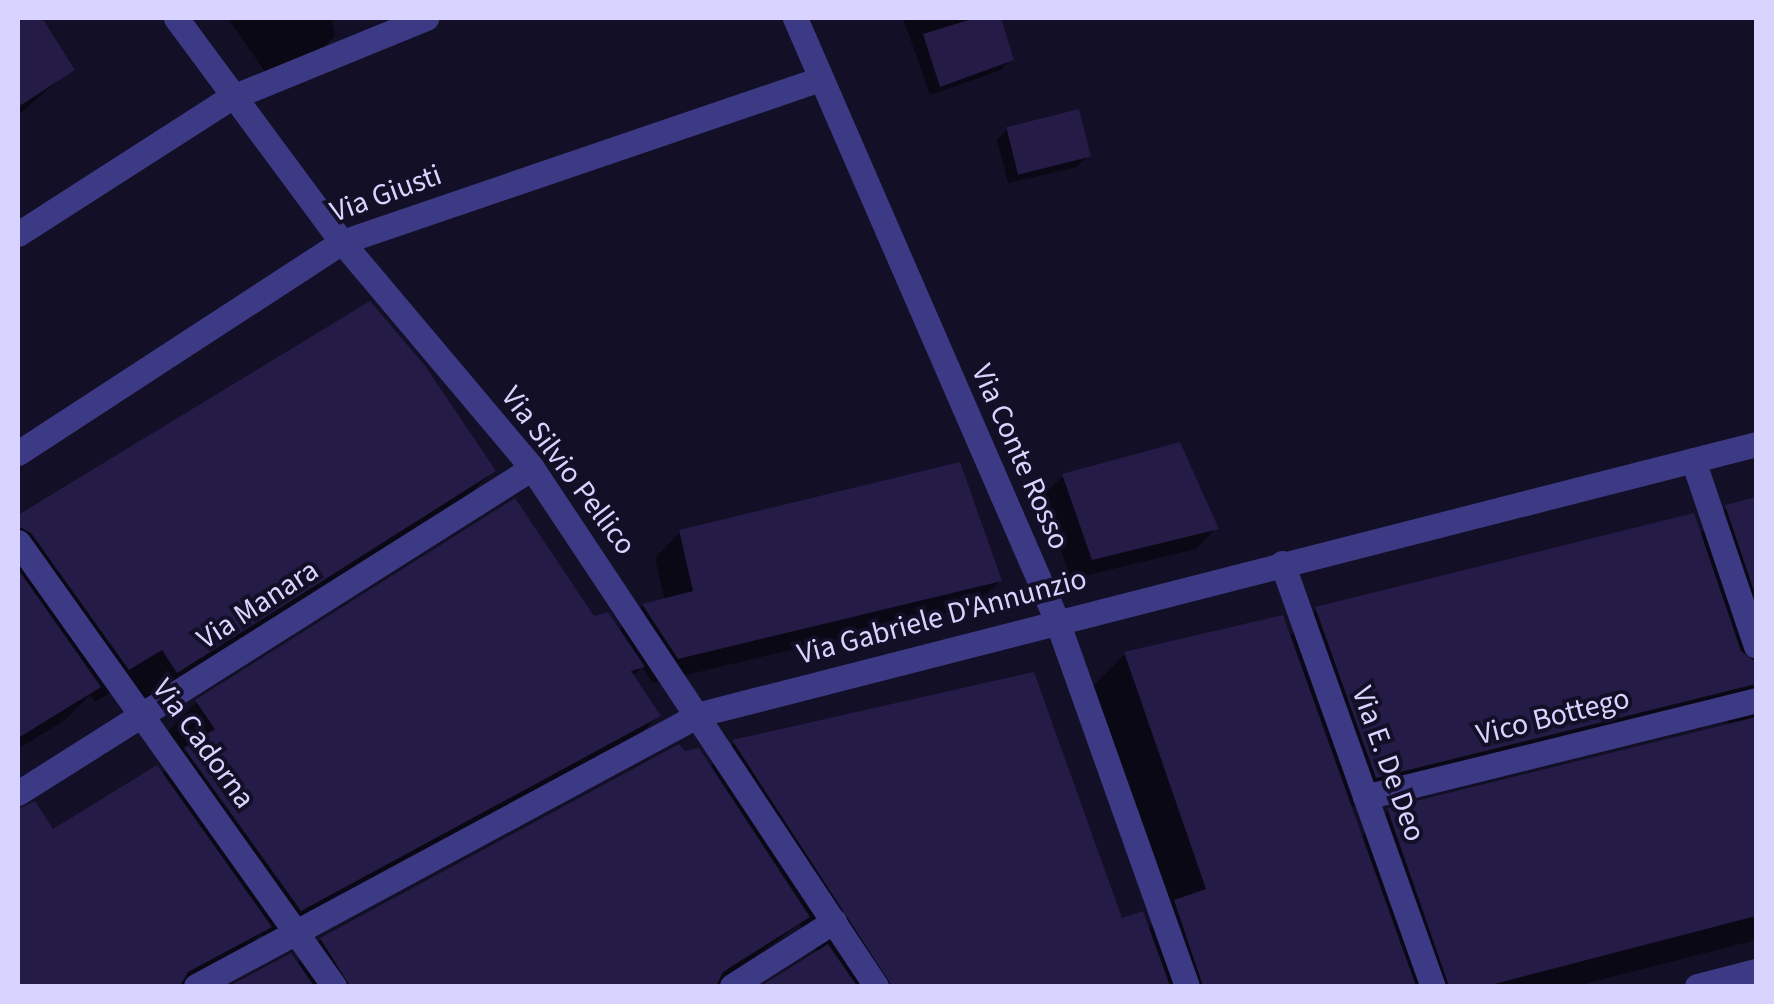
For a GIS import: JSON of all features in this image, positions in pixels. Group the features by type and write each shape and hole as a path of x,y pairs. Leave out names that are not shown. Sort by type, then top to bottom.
{"street":[{"name":"Via Silvio Pellico","path":"176,18 230,98 342,242 532,468 700,714 876,986"},
{"path":"18,234 230,98 426,18"},
{"name":"Via Conte Rosso","path":"795,18 818,80 1056,620 1187,986"},
{"name":"Via Giusti","path":"18,453 342,242 818,80"},
{"name":"Via Gabriele D'Annunzio","path":"196,986 700,714 1756,444"},
{"path":"1692,460 1756,646"},
{"name":"Via Manara","path":"18,793 532,468"},
{"name":"Via Cadorna","path":"18,542 298,930 334,986"},
{"name":"Via E. De Deo","path":"1282,563 1433,986"},
{"name":"Vico Bottego","path":"1366,797 1756,700"},
{"path":"732,986 834,921"},
{"path":"1698,986 1756,971"}],"building":[{"path":"18,18 42,18 75,70 18,107"},
{"path":"975,18 1001,18 1014,60 940,87 923,34"},
{"path":"1079,109 1091,157 1018,175 1006,127"},
{"path":"370,301 426,367 496,471 177,673 162,650 129,670 31,533 18,526 18,515"},
{"path":"1180,442 1219,529 1092,560 1062,474"},
{"path":"960,462 1002,581 678,659 642,604 693,591 679,530"},
{"path":"1756,497 1756,597 1725,505"},
{"path":"515,498 594,616 608,612 645,667 631,671 661,716 301,911 184,748 215,729 195,700"},
{"path":"1694,513 1741,651 1756,662 1756,684 1376,778 1315,607"},
{"path":"18,569 101,687 18,738"},
{"path":"1283,615 1416,986 1203,986 1174,900 1206,889 1124,652"},
{"path":"1034,672 1122,918 1143,911 1170,986 892,986 732,740"},
{"path":"1756,717 1756,916 1487,986 1449,986 1387,808"},
{"path":"679,744 685,751 699,748 810,917 723,972 716,986 350,986 320,938"},
{"path":"157,765 272,927 188,972 180,986 18,986 18,809 35,801 53,829"},
{"path":"828,944 857,986 761,986"},
{"path":"291,953 314,986 229,986"}]}
